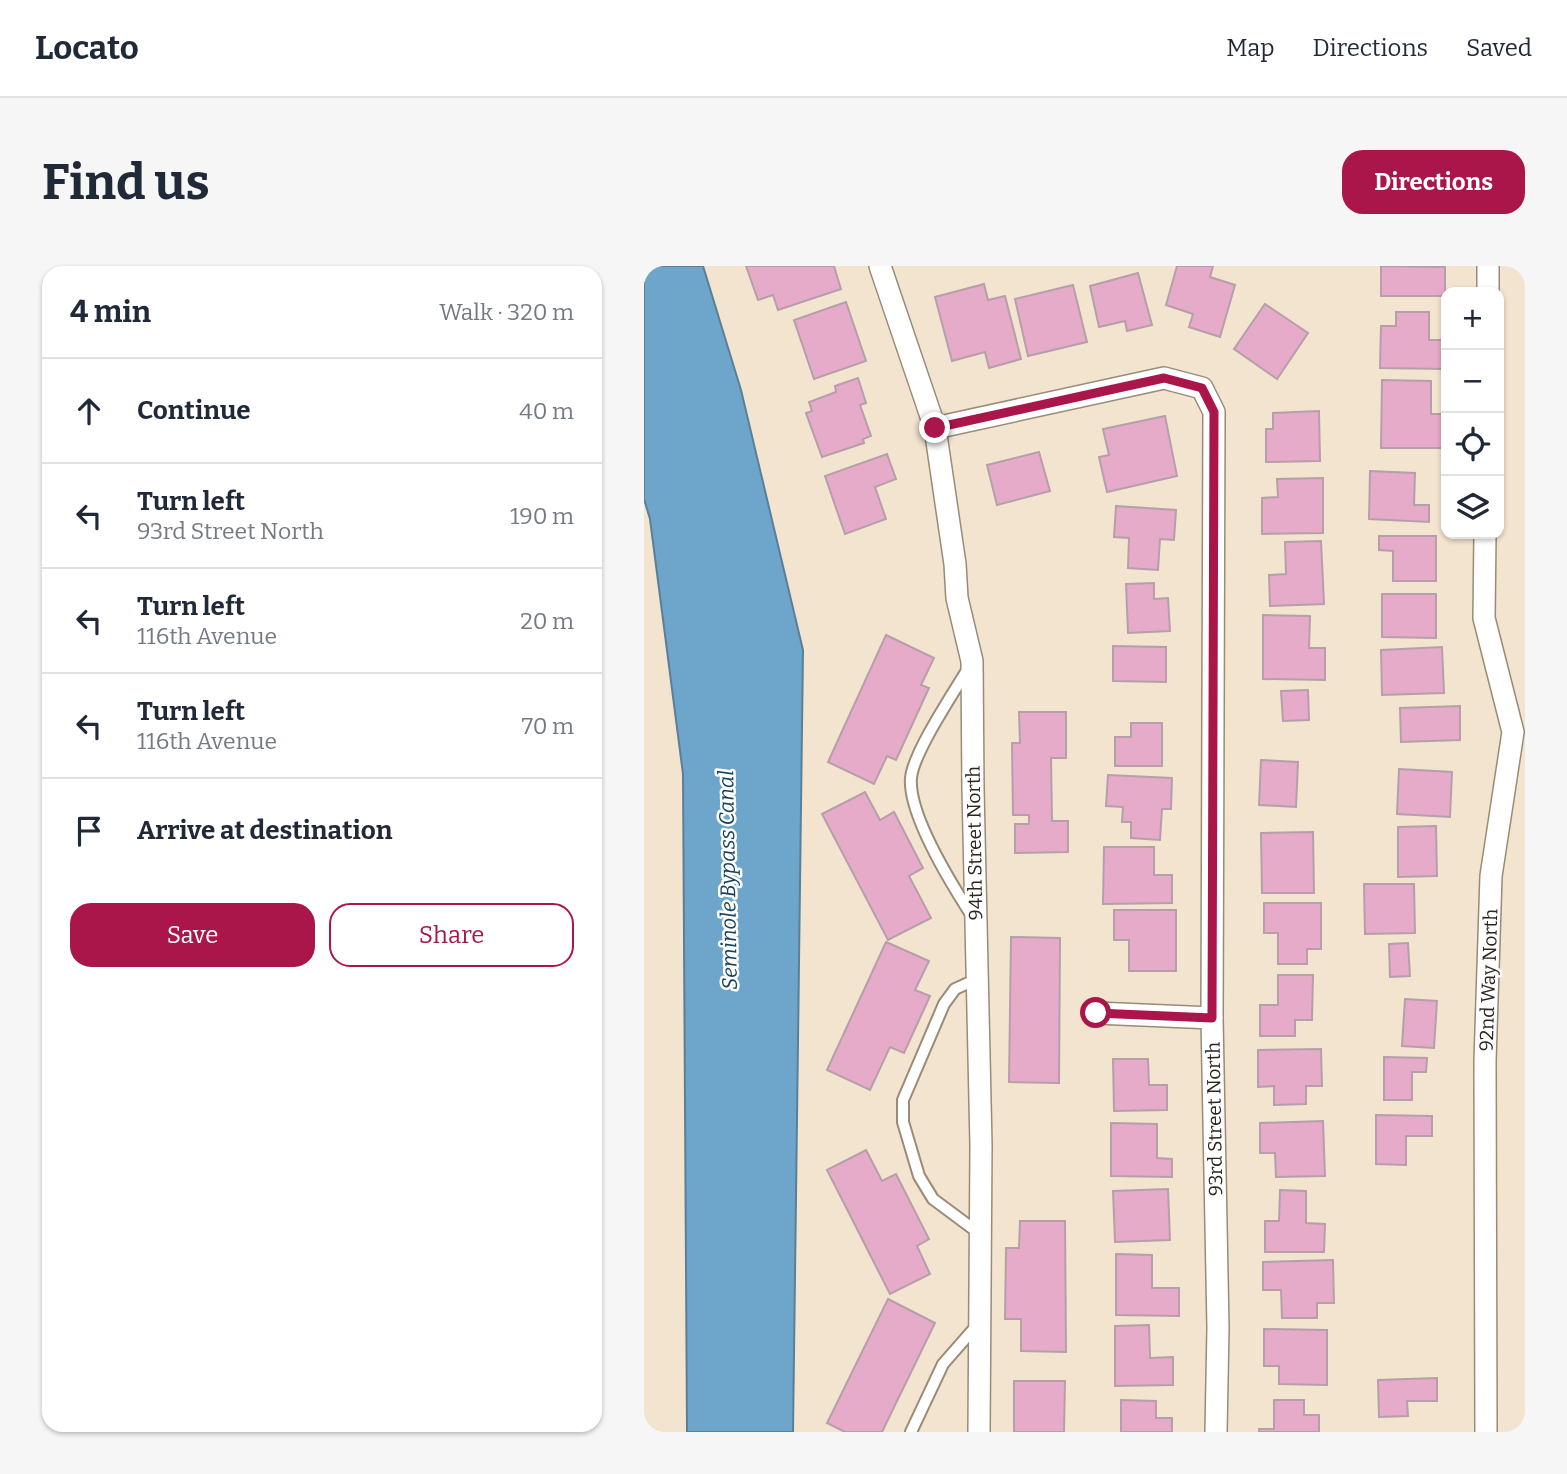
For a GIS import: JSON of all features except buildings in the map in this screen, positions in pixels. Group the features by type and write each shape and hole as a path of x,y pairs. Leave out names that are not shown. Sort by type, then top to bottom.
{"street":[{"name":"94th Street North","path":"880,266 935,428 955,564 957,598 972,661 980,1234 979,1432"},
{"path":"1488,266 1488,287"},
{"name":"93rd Street North","path":"935,428 1164,378 1202,388 1214,412 1212,1018 1218,1328 1216,1432"},
{"name":"92nd Way North","path":"1485,539 1483,618 1513,732 1491,889 1485,1061 1486,1432"},
{"path":"1096,1013 1212,1018"}],"lane":[{"path":"972,661 917,757 911,777 912,799 945,875 976,921"},
{"path":"977,979 955,989 944,1004 903,1100 903,1122 919,1176 933,1199 980,1234"},
{"path":"911,1432 943,1364 980,1322"}],"water":[{"name":"Seminole Bypass Canal","path":"644,266 703,266 741,390 803,650 793,1432 687,1432 683,774 650,519 644,499"}],"route":[{"path":"935,428 1164,378 1202,388 1214,412 1212,1018 1096,1013"}]}
